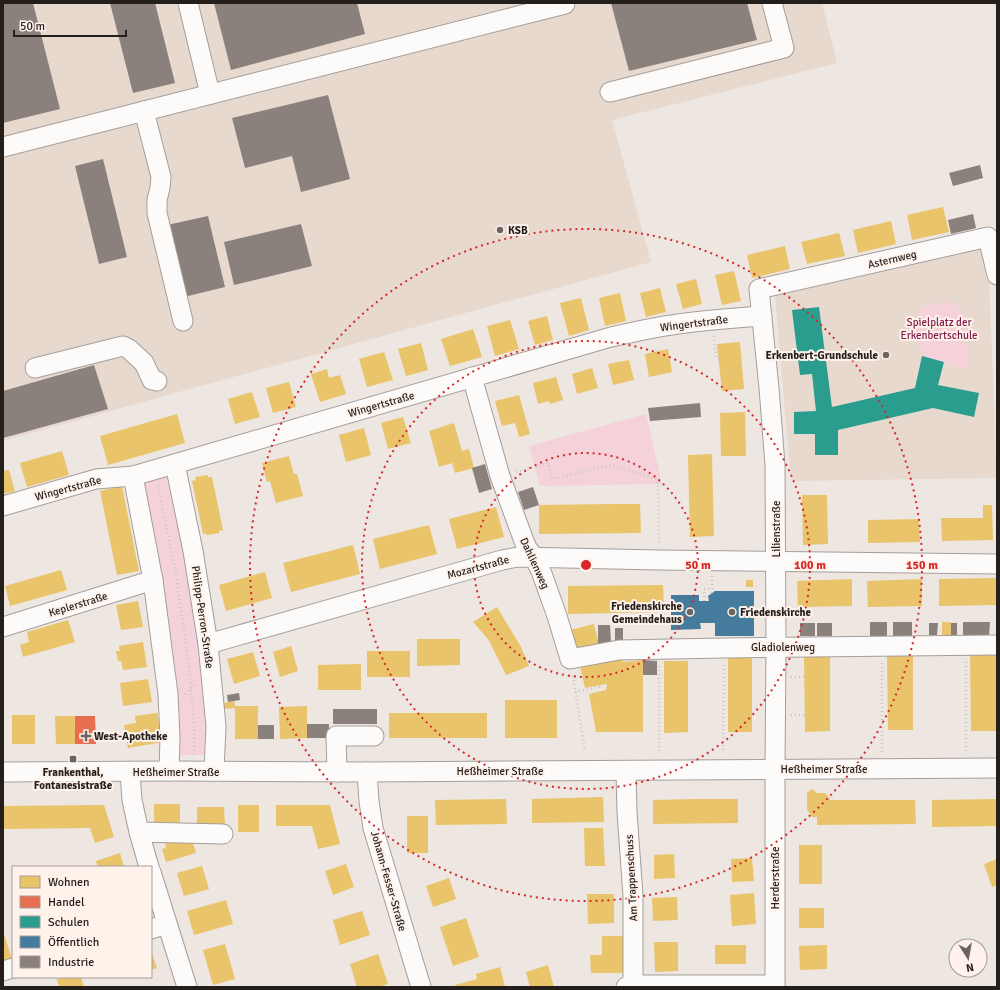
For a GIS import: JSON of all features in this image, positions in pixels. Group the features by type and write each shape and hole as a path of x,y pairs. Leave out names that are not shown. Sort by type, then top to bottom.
{"street":[{"path":"188,3 210,94"},
{"path":"3,147 565,3"},
{"path":"610,92 784,48 772,3"},
{"path":"144,111 161,177 160,188 156,200 157,213 183,321"},
{"name":"Asternweg","path":"759,289 988,237 997,275"},
{"name":"Lilienstraße","path":"759,289 775,466 775,769"},
{"name":"Wingertstraße","path":"3,506 96,478 133,476 155,470 611,337 677,324 762,316"},
{"path":"34,368 124,346 144,363 152,380 157,381"},
{"name":"Dahlienweg","path":"472,377 500,476 527,548 534,557 541,571 558,616 570,659"},
{"name":"Philipp-Perron-Straße","path":"175,464 193,551 208,644 216,726 214,771"},
{"path":"133,476 153,580 168,694 170,738 169,771"},
{"name":"Mozartstraße","path":"208,644 518,556 776,562 997,564"},
{"name":"Keplerstraße","path":"3,627 153,580"},
{"name":"Gladiolenweg","path":"570,659 619,650 997,645"},
{"path":"337,772 336,736 374,736"},
{"name":"Heßheimer Straße","path":"3,772 626,771 997,768"},
{"name":"Herderstraße","path":"775,769 775,986"},
{"name":"Am Trappenschuss","path":"626,771 627,812 633,896 630,986"},
{"path":"130,772 132,800 149,866"},
{"name":"Johann-Fesser-Straße","path":"367,772 368,801 373,828 421,987"},
{"path":"139,832 223,834"},
{"path":"152,879 159,926 187,987"},
{"path":"630,986 775,986"}],"path":[{"path":"712,320 716,358 719,358"},
{"path":"535,466 548,463 553,479 611,465 656,479 658,484 659,560"},
{"path":"155,470 176,575 190,674 194,728 195,771"},
{"path":"704,601 704,589 712,589"},
{"path":"966,645 966,768"},
{"path":"882,646 882,768"},
{"path":"723,750 724,648"},
{"path":"659,649 659,750"},
{"path":"570,659 585,751"},
{"path":"169,710 191,687 211,670"},
{"path":"659,676 664,676"},
{"path":"882,676 888,676"},
{"path":"787,677 804,677"},
{"path":"575,692 599,687 599,685"},
{"path":"659,709 664,709"},
{"path":"882,711 888,711"},
{"path":"966,712 971,712"},
{"path":"723,713 728,713"},
{"path":"787,714 805,715"}],"shaded area":[{"path":"3,3 822,3 837,63 612,120 651,262 3,441"},
{"name":"Erkenbert-Grundschule","path":"982,248 989,278 996,478 791,481 775,296"}],"green space":[{"name":"Spielplatz der Erkenbertschule","path":"949,301 961,311 966,320 966,327 962,337 969,353 967,369 922,356 922,348 914,334 914,321 922,307"},
{"path":"646,414 662,484 540,486 529,446"},
{"path":"173,470 190,551 212,755 171,755 136,480"}],"building: Wohnen":[{"path":"943,207 949,232 912,240 907,215"},
{"path":"891,221 896,244 858,253 853,230"},
{"path":"839,233 845,256 807,264 801,242"},
{"path":"785,246 790,269 752,278 747,255"},
{"path":"734,271 741,301 722,305 715,275"},
{"path":"696,279 702,304 683,309 676,284"},
{"path":"660,288 666,312 646,317 640,293"},
{"path":"620,293 626,321 605,326 599,298"},
{"path":"581,298 589,330 569,336 560,303"},
{"path":"547,316 553,340 535,345 528,321"},
{"path":"510,320 519,349 495,356 487,326"},
{"path":"473,329 482,357 450,366 441,339"},
{"path":"740,342 744,389 722,391 717,344"},
{"path":"421,343 428,370 406,376 398,349"},
{"path":"668,349 672,372 649,377 645,354"},
{"path":"384,352 393,380 367,387 359,359"},
{"path":"629,360 634,380 613,385 608,364"},
{"path":"592,368 598,388 577,394 572,374"},
{"path":"327,369 329,378 340,375 346,394 320,402 311,374"},
{"path":"556,377 563,400 550,404 549,401 538,404 533,383"},
{"path":"289,382 296,407 273,413 266,388"},
{"path":"252,392 260,417 235,424 228,399"},
{"path":"519,395 530,434 519,437 515,423 502,426 495,401"},
{"path":"745,412 746,456 721,456 720,413"},
{"path":"177,414 185,443 108,465 100,436"},
{"path":"403,417 411,443 388,449 381,423"},
{"path":"454,423 462,451 469,449 474,468 455,473 452,463 439,467 429,431"},
{"path":"364,428 371,455 346,462 339,435"},
{"path":"62,451 69,475 27,487 20,463"},
{"path":"712,454 714,536 690,537 688,455"},
{"path":"289,456 294,474 297,474 303,496 276,503 270,481 267,482 262,463"},
{"path":"9,470 15,491 3,494 3,471"},
{"path":"208,475 208,477 212,477 223,530 219,531 219,533 206,535 206,533 203,534 192,481 196,480 195,477"},
{"path":"122,486 139,571 117,575 100,491"},
{"path":"802,495 827,495 828,544 803,545"},
{"path":"640,504 641,533 539,534 539,505"},
{"path":"983,505 992,505 993,540 942,541 941,518 983,518"},
{"path":"496,507 504,537 457,549 449,519"},
{"path":"919,519 920,542 868,543 868,520"},
{"path":"429,525 437,554 380,569 373,539"},
{"path":"353,545 360,574 291,592 283,563"},
{"path":"61,570 67,590 10,606 5,586"},
{"path":"265,572 272,598 226,611 219,585"},
{"path":"996,578 996,605 939,606 939,579"},
{"path":"852,579 852,606 798,607 797,581"},
{"path":"922,579 922,606 868,607 867,581"},
{"path":"746,580 753,580 753,587 746,587"},
{"path":"663,585 664,612 568,614 568,586"},
{"path":"138,601 143,627 121,630 116,605"},
{"path":"497,607 521,647 529,666 506,675 488,639 473,622"},
{"path":"68,620 75,642 23,657 20,645 29,642 27,632"},
{"path":"942,622 951,622 951,635 942,635"},
{"path":"594,624 599,645 575,651 570,630"},
{"path":"417,639 460,639 460,665 417,666"},
{"path":"143,642 147,667 123,670 121,661 118,661 116,651 120,651 119,646"},
{"path":"291,646 298,671 280,677 273,652"},
{"path":"367,651 410,651 410,677 367,677"},
{"path":"253,652 260,676 234,684 227,659"},
{"path":"728,654 752,654 752,732 728,732"},
{"path":"913,654 913,730 888,730 887,655"},
{"path":"970,655 996,655 996,731 971,731"},
{"path":"804,656 830,656 830,731 805,732"},
{"path":"622,658 623,662 643,660 643,732 596,732 589,694 606,690 607,684 585,688 580,666"},
{"path":"664,661 688,661 688,732 664,733"},
{"path":"361,664 361,690 318,690 318,665"},
{"path":"148,679 152,702 123,706 120,683"},
{"path":"505,700 557,700 557,738 505,738"},
{"path":"234,701 235,706 258,706 258,739 235,739 235,708 224,709 224,703"},
{"path":"307,706 307,738 280,739 279,707"},
{"path":"157,713 163,742 128,748 124,725 136,723 135,716"},
{"path":"389,713 487,713 487,738 389,738"},
{"path":"12,715 35,715 35,744 12,744"},
{"path":"55,716 75,716 75,744 56,744"},
{"path":"812,789 817,793 825,793 830,800 915,800 916,824 817,825 817,817 812,817 807,810 807,793"},
{"path":"603,797 604,822 532,823 532,799"},
{"path":"506,799 507,824 436,825 435,800"},
{"path":"738,799 738,823 653,824 653,800"},
{"path":"997,799 997,826 932,827 932,800"},
{"path":"154,804 180,804 180,827 154,827"},
{"path":"104,805 114,837 95,843 90,828 3,829 3,806"},
{"path":"238,805 259,805 259,832 238,832"},
{"path":"276,805 330,805 340,844 318,849 312,826 276,826"},
{"path":"197,807 224,807 225,827 197,827"},
{"path":"407,816 428,816 428,853 407,853"},
{"path":"584,828 603,828 605,866 585,866"},
{"path":"190,834 196,853 166,862 162,849 166,848 165,841"},
{"path":"799,845 822,845 822,884 799,884"},
{"path":"120,853 124,866 98,866 96,861"},
{"path":"674,854 675,878 654,879 654,855"},
{"path":"752,858 754,881 732,882 731,859"},
{"path":"997,859 997,885 992,887 984,864"},
{"path":"346,864 354,887 333,895 325,871"},
{"path":"202,866 209,889 184,896 177,873"},
{"path":"449,878 456,899 433,907 426,886"},
{"path":"754,893 756,924 732,926 730,895"},
{"path":"587,894 614,894 614,923 588,924"},
{"path":"677,897 678,920 653,921 652,898"},
{"path":"226,900 233,924 194,935 187,911"},
{"path":"799,908 824,908 824,928 799,928"},
{"path":"362,911 370,935 340,945 333,920"},
{"path":"466,918 479,957 453,966 440,927"},
{"path":"3,931 12,959 3,962"},
{"path":"602,936 623,936 624,973 591,973 590,955 602,955"},
{"path":"654,942 678,942 678,971 655,972"},
{"path":"225,944 235,979 213,985 203,950"},
{"path":"715,945 746,945 746,964 715,964"},
{"path":"827,945 827,969 800,970 799,946"},
{"path":"152,954 157,968 152,970"},
{"path":"378,954 388,984 378,987 357,987 350,964"},
{"path":"548,965 554,987 530,987 526,972"},
{"path":"500,967 505,987 456,987 455,985 477,979 476,974"},
{"path":"81,978 84,987 59,987 57,979"}],"building: Handel":[{"path":"75,716 95,716 96,744 75,744"}],"building: Schulen":[{"path":"819,307 832,407 915,388 922,356 944,362 938,385 979,393 974,417 933,408 838,430 838,455 815,455 815,434 794,434 794,412 816,411 812,374 800,375 792,310"}],"building: Öffentlich":[{"name":"Friedenskirche","path":"715,591 754,591 754,636 715,636 715,623 700,623 701,629 671,630 671,595 699,595 699,601 709,601 708,596"}],"building: Industrie":[{"path":"3,3 33,3 60,109 3,123"},
{"path":"110,3 155,3 175,83 133,93"},
{"path":"214,3 357,3 365,34 231,70"},
{"path":"611,3 747,3 757,40 629,71"},
{"path":"328,95 350,179 301,192 292,156 245,168 232,118"},
{"path":"103,159 127,257 99,264 75,166"},
{"path":"980,165 983,178 953,186 949,173"},
{"path":"973,214 976,228 951,234 948,220"},
{"path":"208,216 225,287 184,297 167,225"},
{"path":"301,224 312,266 234,285 224,242"},
{"path":"94,365 108,409 3,438 3,391"},
{"path":"700,403 701,417 650,421 648,408"},
{"path":"485,464 492,489 479,493 472,468"},
{"path":"533,487 539,505 524,510 518,492"},
{"path":"870,622 887,622 887,636 870,636"},
{"path":"893,622 912,622 912,636 893,636"},
{"path":"963,622 990,622 989,636 963,636"},
{"path":"800,623 815,623 815,636 800,636"},
{"path":"817,623 832,623 832,636 817,636"},
{"path":"929,623 938,623 937,635 929,635"},
{"path":"951,623 957,623 957,636 951,635"},
{"path":"598,625 610,625 611,643 598,644"},
{"path":"615,628 623,628 623,643 615,643"},
{"path":"643,660 657,661 657,675 643,675"},
{"path":"239,693 240,700 228,702 227,695"},
{"path":"333,709 377,709 377,724 333,724"},
{"path":"307,724 329,724 329,738 307,738"},
{"path":"258,725 274,725 274,739 258,739"}],"place":[{"name":"KSB","path":"500,230"},
{"name":"Erkenbert-Grundschule","path":"886,355"},
{"name":"Friedenskirche Gemeindehaus","path":"690,612"},
{"name":"Friedenskirche","path":"732,612"},
{"name":"West-Apotheke","path":"86,736"},
{"name":"Frankenthal, Fontanesistraße","path":"73,759"}]}
